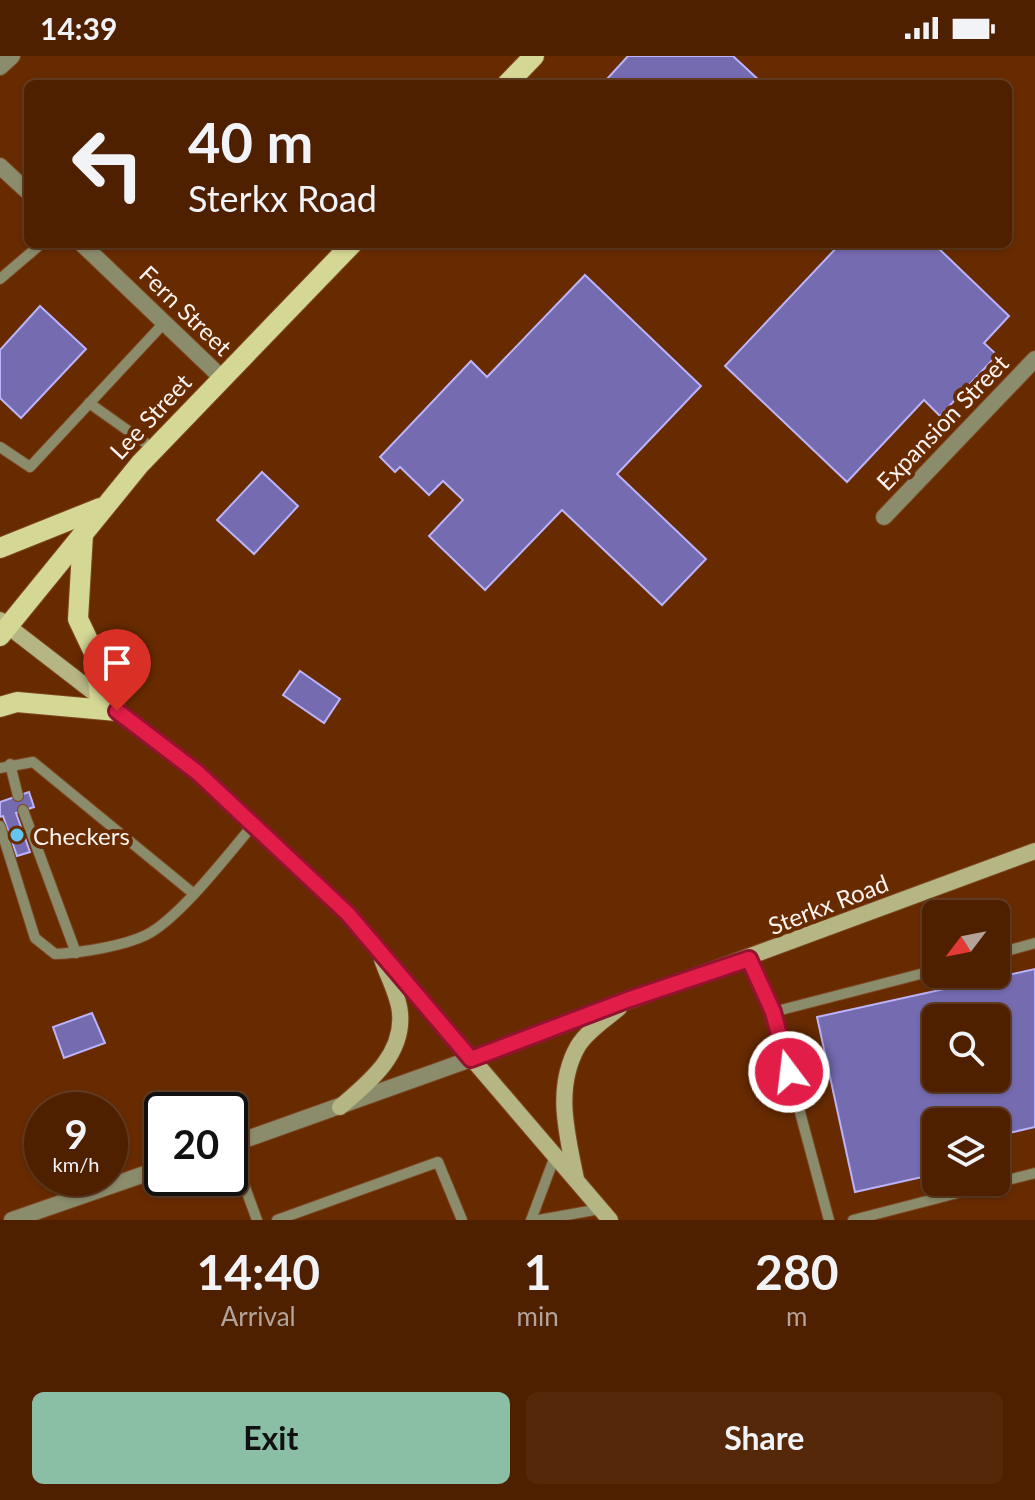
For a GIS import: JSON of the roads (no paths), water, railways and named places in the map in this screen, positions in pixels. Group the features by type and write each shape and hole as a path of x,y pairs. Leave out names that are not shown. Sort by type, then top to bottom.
{"main road":[{"path":"511,80 534,56"},
{"name":"Lee Street","path":"3,627 154,449 348,248"},
{"path":"0,548 104,506"},
{"path":"83,534 78,619 96,657 100,699"},
{"path":"0,707 17,702 117,711"}],"street":[{"path":"0,67 12,56"},
{"path":"0,166 24,188"},
{"name":"Fern Street","path":"86,248 222,378"},
{"name":"Expansion Street","path":"884,517 1035,359"},
{"path":"3,627 198,773 348,914 605,1214"},
{"name":"Sterkx Road","path":"248,1140 627,1000 749,959 1035,851"},
{"path":"340,1107 381,1073 396,1040 400,1014 378,950"},
{"path":"576,1180 564,1114 565,1078 579,1044 627,1000"},
{"path":"12,1220 144,1174"}],"lane":[{"path":"0,279 36,248"},
{"path":"0,447 30,467 164,323"},
{"path":"89,403 154,449"},
{"path":"18,796 5,766 33,762 194,894"},
{"path":"23,810 76,953"},
{"path":"0,826 35,938 55,954 76,953 146,935 194,894 254,824"},
{"path":"1010,950 1035,943"},
{"path":"749,959 773,1012 829,1220"},
{"path":"773,1012 922,974"},
{"path":"531,1220 555,1156"},
{"path":"277,1220 438,1162 462,1220"},
{"path":"853,1220 1035,1173"},
{"path":"248,1195 257,1220"},
{"path":"539,1220 605,1214"}],"place":[{"name":"Checkers","path":"17,835"}]}
